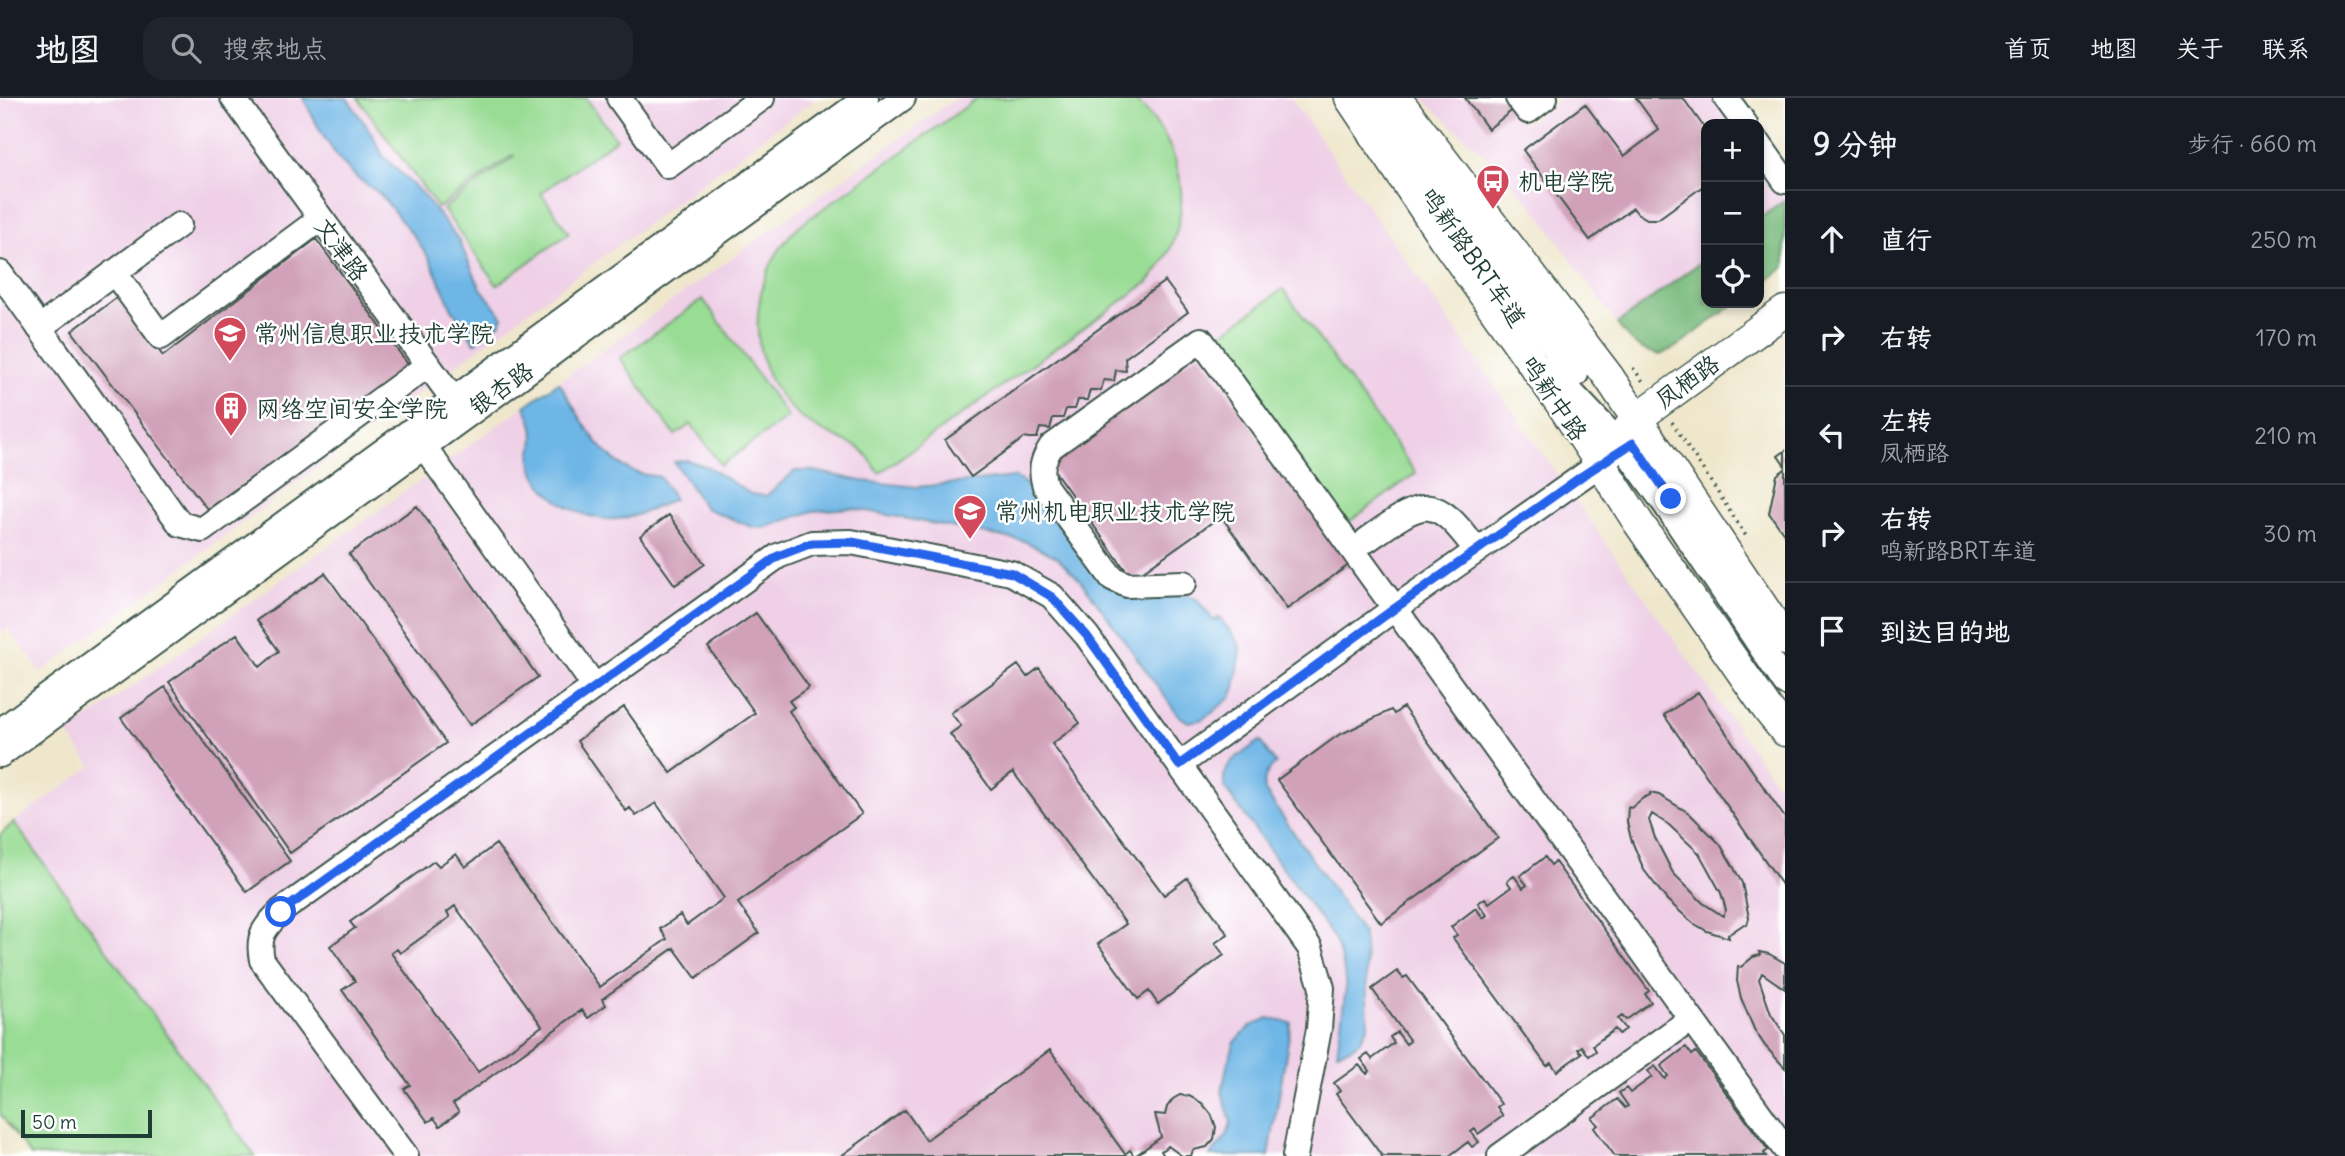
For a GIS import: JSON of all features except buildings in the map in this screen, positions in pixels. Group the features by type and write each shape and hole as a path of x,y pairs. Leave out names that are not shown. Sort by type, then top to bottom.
{"main road":[{"name":"鸣新中路","path":"1350,98 1443,237 1564,408 1626,440 1785,640"},
{"name":"鸣新中路","path":"1396,98 1608,376 1626,440 1745,677 1785,731"},
{"name":"凤栖路","path":"1626,440 1785,311"},
{"name":"凤栖路","path":"1626,440 1785,335"}],"street":[{"name":"文津路","path":"233,98 453,399"},
{"path":"619,98 668,166 762,98"},
{"name":"银杏路","path":"0,731 866,98"},
{"name":"银杏路","path":"0,755 903,98"},
{"name":"鸣新路BRT车道","path":"1365,98 1442,213 1569,390 1626,440 1665,504 1785,683"},
{"name":"鸣新路BRT车道","path":"1377,98 1442,195 1552,345 1626,440 1785,663"},
{"path":"1518,98 1528,111 1545,98"},
{"path":"1726,98 1741,119"},
{"path":"1764,151 1785,181"},
{"path":"114,272 161,337 320,219"},
{"path":"39,328 180,225"},
{"path":"0,274 180,524 202,530 428,365"},
{"path":"1184,583 1127,584 1112,578 1045,486 1041,473 1043,460 1051,447 1200,340 1785,1149"},
{"name":"凤栖路","path":"1179,765 1477,551 1626,440"},
{"path":"424,445 595,687"},
{"path":"1367,540 1407,512 1424,506 1440,511 1455,521 1477,551"},
{"path":"405,1156 262,960 259,944 266,925 778,556 812,543 852,542 1012,573 1052,597 1087,636 1310,948 1322,988 1319,1029 1295,1156"},
{"path":"1500,1156 1691,1019"}],"shaded area":[{"name":"常州信息职业技术学院","path":"0,98 817,98 41,672 8,628 0,633"},
{"name":"常州机电职业技术学院","path":"956,98 1291,98 1785,796 1785,1156 255,1156 14,822 92,766 67,733"},
{"path":"1422,98 1506,98 1525,124 1561,98 1712,98 1727,119 1701,119 1701,262 1617,324 1534,207 1483,154"},
{"path":"1764,169 1785,199 1764,215"}],"green space":[{"path":"358,98 586,98 616,139 541,193 569,233 497,285 443,209 514,157 513,155 438,208"},
{"path":"978,98 1132,98 1151,117 1166,139 1176,162 1181,187 1175,237 1164,261 1147,283 879,473 861,449 811,424 782,397 768,374 760,349 758,322 761,296 769,270 781,247 799,226"},
{"path":"1785,200 1785,267 1764,283 1764,245 1764,215"},
{"path":"1701,262 1701,308 1729,308 1676,347 1660,355 1635,344 1617,324"},
{"path":"1283,289 1416,473 1346,524 1213,340"},
{"path":"703,299 788,417 721,465 691,424 675,435 620,358"},
{"path":"14,822 255,1156 31,1156 0,1114 0,835"}],"water":[{"path":"303,98 347,98 372,134 383,156 422,194 458,239 480,287 503,317 500,323 475,343 452,309 429,258 416,239 380,194 357,178 339,159"},
{"path":"559,382 598,444 619,464 632,471 660,477 674,499 632,516 605,519 592,517 568,507 547,490 533,469 531,457 534,433 525,406"},
{"path":"687,460 708,467 751,494 766,496 795,471 814,471 862,481 917,487 1015,477 1026,484 1096,571 1186,594 1198,600 1214,621 1219,617 1237,640 1241,651 1235,688 1231,697 1212,713 1200,720 1188,722 1178,715 1080,580 1057,557 1024,541 851,508 813,511 764,528 752,527 705,508 674,462"},
{"path":"1260,741 1276,764 1266,776 1265,791 1362,932 1365,945 1368,1026 1360,1041 1337,1052 1346,988 1343,965 1335,940 1224,787 1229,765"},
{"path":"1268,1018 1291,1023 1269,1156 1210,1156 1227,1136 1231,1122 1222,1092 1235,1042 1251,1026"}],"place":[{"name":"机电学院","path":"1493,211"},
{"name":"常州信息职业技术学院","path":"230,363"},
{"name":"网络空间安全学院","path":"231,438"},
{"name":"常州机电职业技术学院","path":"970,541"}],"route":[{"path":"281,912 778,556 812,543 852,542 1012,573 1036,586 1052,597 1087,636 1179,765 1394,609 1633,443 1671,499"}]}
